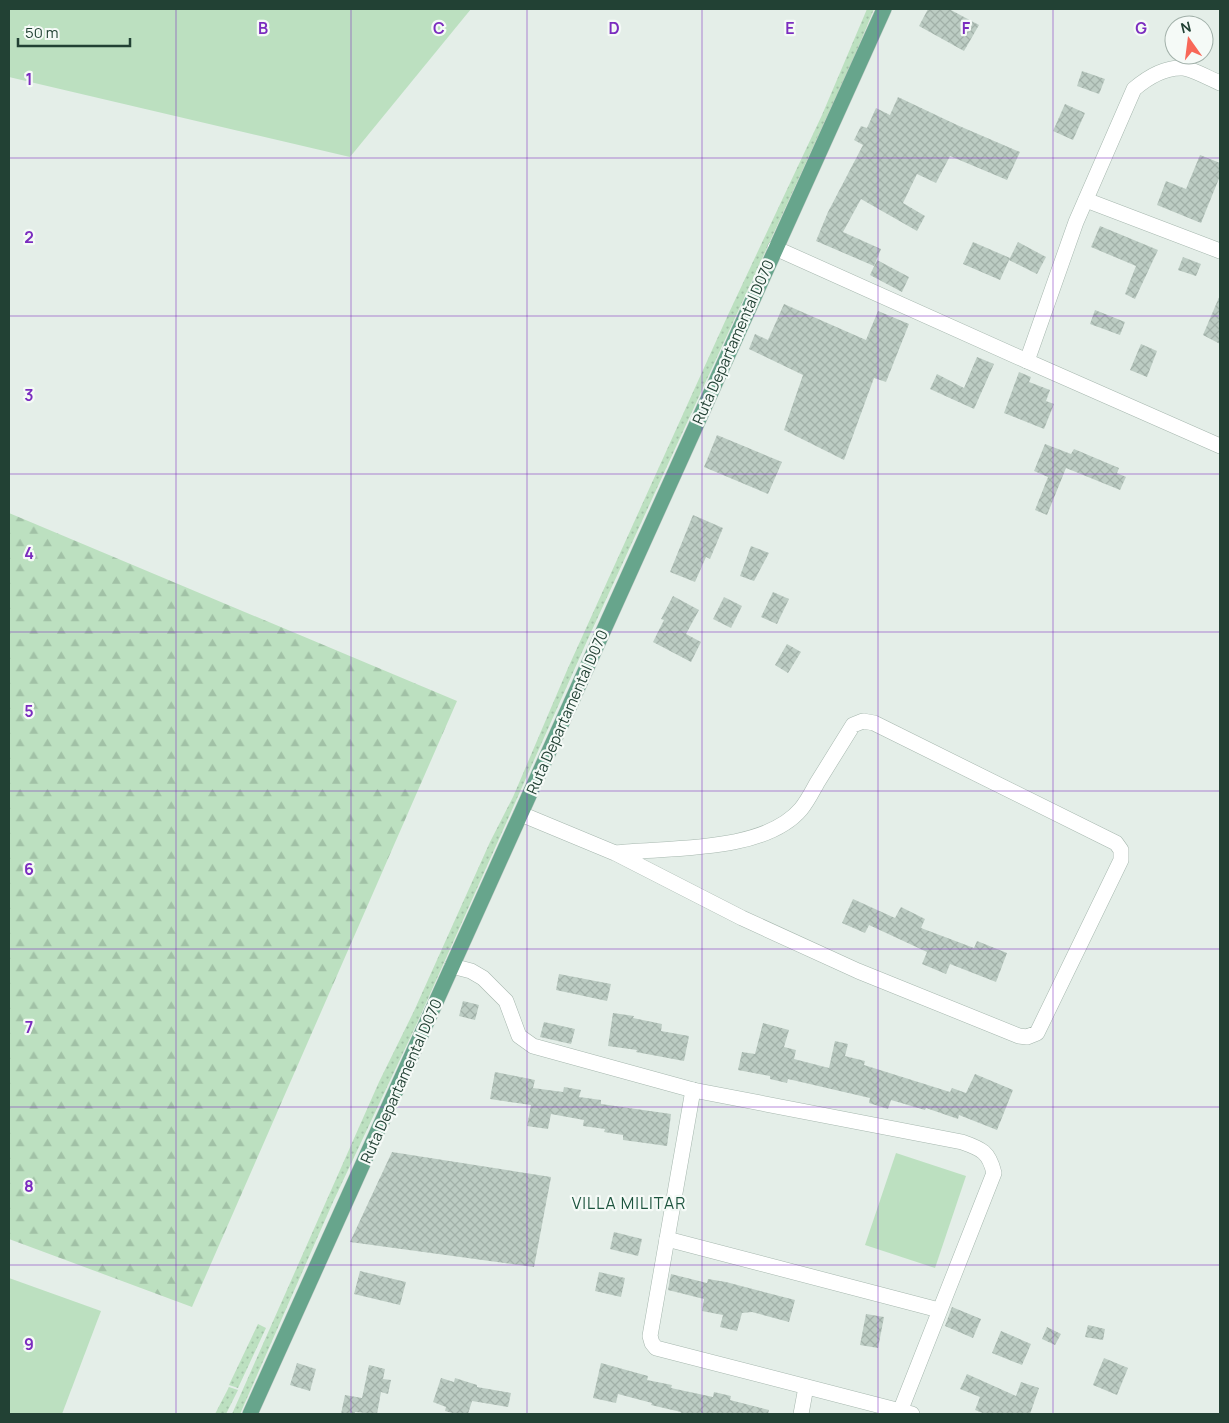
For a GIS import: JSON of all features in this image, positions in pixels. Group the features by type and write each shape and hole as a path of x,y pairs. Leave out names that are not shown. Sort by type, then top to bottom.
{"main road":[{"name":"Ruta Departamental D070","path":"250,1414 884,9"}],"street":[{"path":"1026,362 1086,200 1134,89 1147,77 1164,70 1184,68 1220,84"},
{"path":"1086,200 1220,251"},
{"path":"776,248 1026,362 1220,446"},
{"path":"521,814 615,853 742,918 858,971 1019,1036 1028,1037 1037,1033 1121,860 1121,850 1116,842 874,723 863,721 853,725 802,809 777,829 750,838 707,845 615,853"},
{"path":"452,966 471,971 483,978 506,1001 519,1036 532,1046 693,1090 962,1142 980,1148 990,1159 994,1173 939,1310 904,1413 656,1348 652,1343 650,1336 693,1090"},
{"path":"667,1239 939,1310"},
{"path":"801,1414 806,1388"}],"green space":[{"path":"9,9 471,9 350,157 9,77"},
{"path":"867,9 874,9 853,60 587,641 418,1021 333,1202 240,1414 232,1414 379,1082 414,1011 490,842 513,797 568,668 727,317 822,115"},
{"path":"9,513 457,701 192,1307 9,1239"},
{"path":"896,1153 966,1176 935,1268 865,1245"},
{"path":"9,1278 101,1311 62,1414 9,1414"},
{"path":"258,1324 266,1328 238,1388 229,1385"},
{"path":"229,1387 238,1390 226,1414 215,1414"}],"building":[{"path":"928,9 949,9 979,25 964,51 919,26"},
{"path":"1082,71 1105,79 1099,94 1077,86"},
{"path":"898,97 1020,152 1007,180 950,156 936,183 917,174 903,203 925,216 917,231 861,199 843,232 881,249 874,266 816,241 828,212 863,145 854,140 861,126 867,128 876,108 890,115"},
{"path":"1065,104 1085,113 1073,140 1053,131"},
{"path":"1200,155 1220,163 1220,176 1201,223 1157,205 1166,181 1186,189"},
{"path":"1100,226 1158,250 1135,299 1125,294 1136,266 1091,247"},
{"path":"973,242 1010,258 1000,280 963,264"},
{"path":"1018,242 1046,257 1037,274 1009,260"},
{"path":"1183,257 1201,264 1196,276 1178,270"},
{"path":"877,260 909,277 902,292 870,275"},
{"path":"1220,295 1220,344 1203,335"},
{"path":"784,304 866,340 878,311 909,324 886,382 874,378 844,460 784,430 803,375 749,349 755,334 768,340"},
{"path":"1095,310 1125,322 1120,335 1090,324"},
{"path":"1141,344 1157,351 1147,377 1130,370"},
{"path":"977,357 994,364 974,409 930,389 937,374 964,388"},
{"path":"1019,372 1031,377 1029,382 1050,390 1046,401 1054,404 1044,429 1004,413"},
{"path":"717,435 782,462 768,494 704,467"},
{"path":"1045,444 1071,454 1074,449 1119,468 1117,473 1126,477 1120,490 1066,468 1047,515 1035,510 1048,477 1034,471"},
{"path":"693,515 723,528 710,559 706,557 695,582 670,572"},
{"path":"751,546 769,553 754,581 740,576"},
{"path":"773,592 789,599 777,624 761,617"},
{"path":"673,596 699,610 686,634 701,642 691,662 653,642 664,620 661,619"},
{"path":"724,597 742,606 731,628 713,619"},
{"path":"787,644 801,652 788,673 775,665"},
{"path":"853,899 895,918 901,907 925,919 921,928 974,948 977,941 1007,953 996,982 950,964 946,974 922,964 927,952 869,925 865,933 842,923"},
{"path":"559,974 611,984 607,1001 556,990"},
{"path":"463,1001 479,1005 475,1020 459,1016"},
{"path":"613,1013 634,1016 633,1018 662,1024 661,1031 689,1036 684,1061 636,1052 637,1050 608,1046"},
{"path":"544,1022 575,1029 571,1044 540,1037"},
{"path":"763,1023 789,1030 784,1047 796,1050 794,1059 829,1068 835,1041 848,1044 845,1056 865,1061 864,1065 950,1092 952,1088 966,1093 975,1074 1013,1090 997,1130 959,1115 958,1119 926,1108 925,1110 891,1100 888,1109 869,1103 870,1098 788,1079 787,1083 770,1079 770,1076 738,1070 742,1052 755,1054"},
{"path":"495,1072 535,1080 533,1088 563,1092 564,1087 581,1090 579,1097 601,1100 601,1104 671,1114 667,1146 623,1140 623,1135 604,1132 605,1129 583,1126 584,1120 551,1114 548,1129 527,1126 531,1105 490,1099"},
{"path":"392,1152 551,1177 534,1267 350,1242"},
{"path":"614,1232 642,1239 638,1256 610,1249"},
{"path":"360,1271 406,1282 400,1305 354,1294"},
{"path":"599,1272 625,1278 621,1297 595,1291"},
{"path":"671,1274 707,1283 708,1279 726,1282 795,1300 789,1322 752,1312 742,1313 737,1331 720,1327 723,1315 702,1311 704,1299 668,1290"},
{"path":"952,1307 981,1319 973,1338 945,1326"},
{"path":"866,1314 884,1317 878,1348 860,1345"},
{"path":"1088,1325 1105,1329 1103,1340 1085,1337"},
{"path":"1047,1327 1061,1334 1055,1345 1042,1339"},
{"path":"1001,1331 1031,1344 1022,1365 992,1353"},
{"path":"1104,1358 1128,1368 1117,1395 1093,1385"},
{"path":"297,1363 316,1369 310,1391 290,1385"},
{"path":"601,1363 648,1376 647,1380 672,1385 671,1388 713,1397 714,1392 731,1396 730,1400 769,1410 768,1414 680,1414 681,1412 651,1405 652,1403 618,1394 616,1403 593,1398"},
{"path":"369,1365 385,1369 383,1379 391,1380 388,1394 381,1392 377,1414 355,1412 355,1414 341,1414 345,1395 362,1398"},
{"path":"967,1374 1016,1396 1021,1382 1039,1388 1030,1414 985,1414 975,1410 980,1397 960,1389"},
{"path":"441,1378 454,1382 455,1378 477,1385 477,1387 511,1393 508,1407 472,1401 468,1414 456,1414 445,1411 446,1407 433,1402"}],"district":[{"name":"VILLA MILITAR","path":"629,1203"}]}
